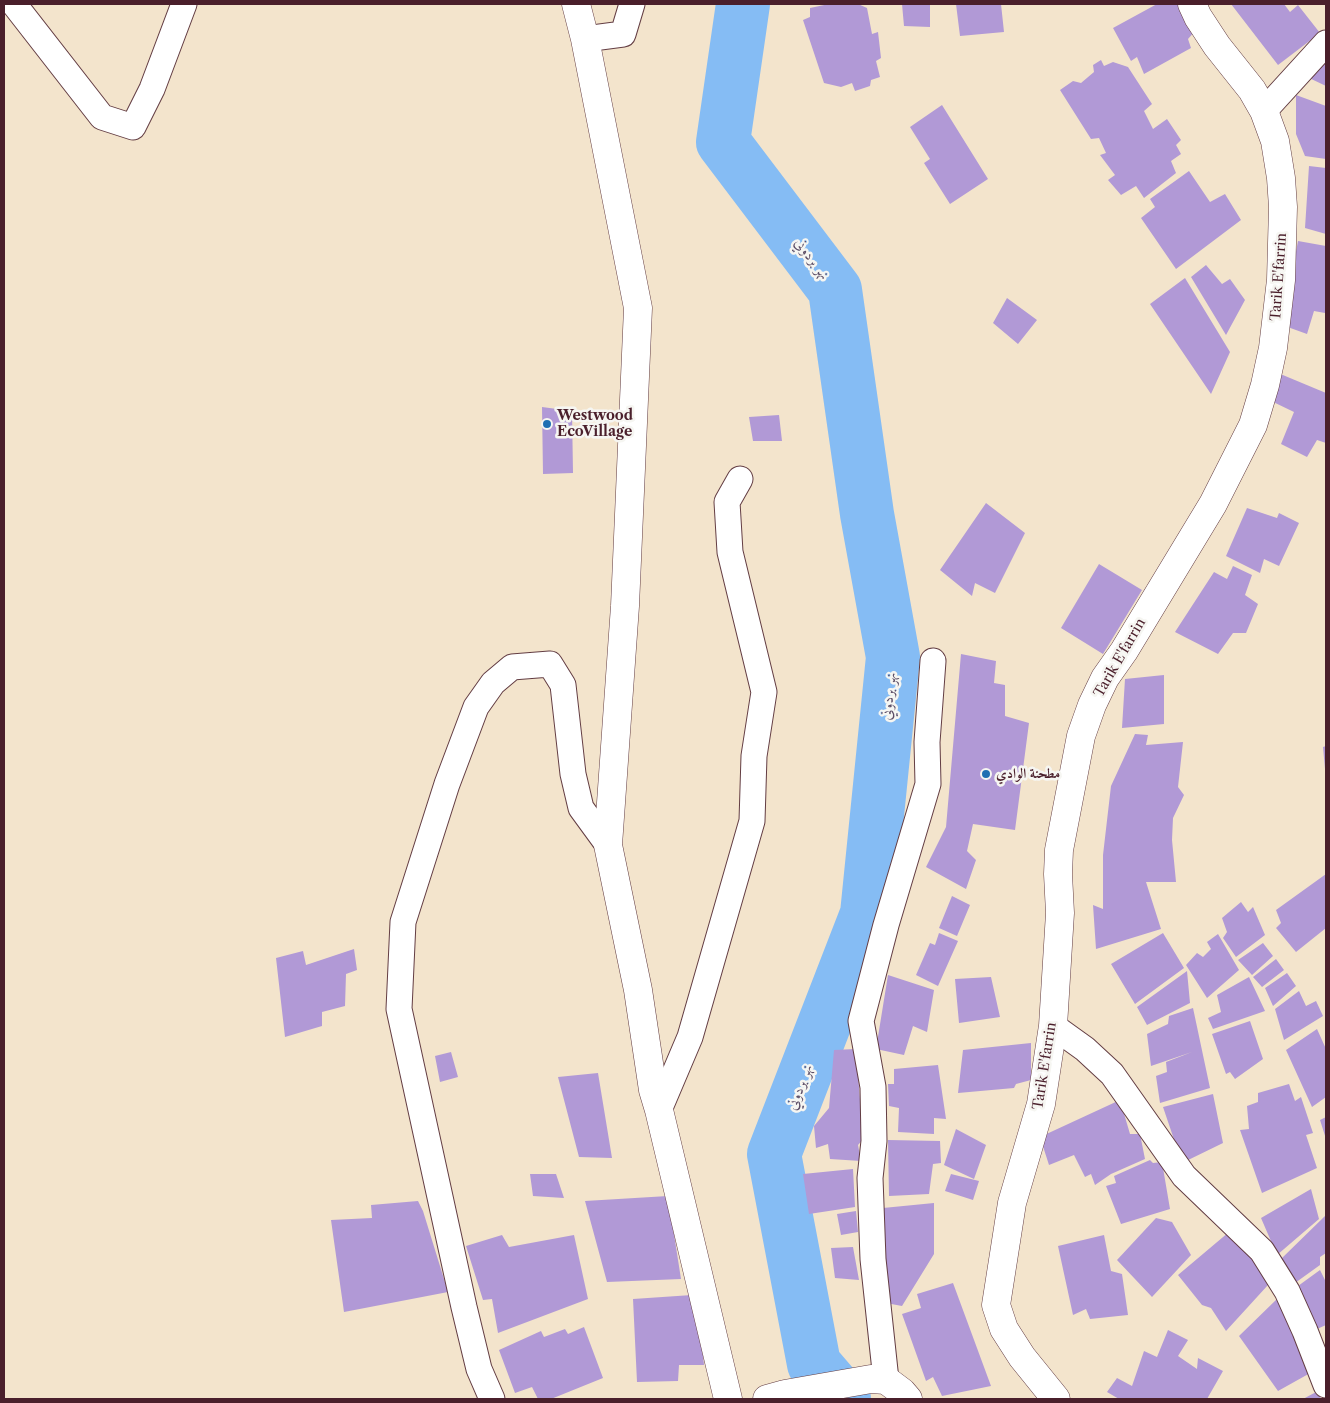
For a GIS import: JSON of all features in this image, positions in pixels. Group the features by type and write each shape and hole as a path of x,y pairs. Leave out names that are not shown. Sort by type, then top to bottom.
{"street":[{"path":"14,4 102,117 132,127 152,89 184,4"},
{"path":"576,4 585,39 638,308 625,606 608,845 638,990 653,1090 728,1399"},
{"path":"585,39 623,34 632,4"},
{"name":"Tarik E'farrin","path":"1056,1399 1022,1357 1004,1329 996,1305 1012,1203 1041,1104 1053,1026 1060,913 1059,850 1081,736 1092,705 1105,678 1168,580 1213,504 1252,426 1265,385 1273,348 1281,280 1283,207 1281,178 1275,141 1264,111 1252,90 1217,46 1192,4"},
{"path":"1264,111 1326,43"},
{"path":"659,1110 690,1037 752,821 754,756 764,692 730,552 727,502 740,479"},
{"path":"878,1380 870,1178 874,1141 873,1087 861,1021 886,925 928,784 928,742 933,661"},
{"path":"492,1399 478,1369 399,1009 402,922 447,784 476,707 493,683 512,667 550,664 563,685 573,774 581,808 608,845"},
{"path":"1053,1026 1084,1049 1112,1074 1184,1176 1262,1251 1287,1292 1326,1384"},
{"path":"766,1399 785,1394 878,1380 902,1392 908,1399"}],"building":[{"path":"829,4 858,4 867,8 872,34 878,32 881,58 876,61 880,77 871,80 870,86 855,91 852,83 841,87 824,83 803,20 810,17 810,8"},
{"path":"902,4 930,4 930,27 904,26"},
{"path":"956,4 1001,4 1004,32 960,36"},
{"path":"1157,4 1182,4 1196,30 1188,39 1191,48 1144,74 1137,57 1131,61 1113,28"},
{"path":"1231,4 1284,4 1290,12 1298,5 1320,33 1278,65"},
{"path":"1326,49 1326,86 1305,76"},
{"path":"1101,60 1104,66 1113,62 1128,67 1152,104 1144,111 1153,129 1167,119 1181,140 1176,145 1181,154 1171,161 1176,173 1144,198 1136,186 1121,195 1108,180 1115,175 1100,155 1106,153 1099,138 1091,139 1060,90 1073,81 1081,83 1094,72 1093,65"},
{"path":"1296,95 1326,106 1326,159 1305,156 1296,134"},
{"path":"942,105 988,179 950,204 924,163 930,159 910,127"},
{"path":"1309,166 1326,168 1326,234 1305,228"},
{"path":"1189,171 1210,202 1225,194 1241,220 1176,269 1141,218 1155,207 1150,199"},
{"path":"1298,241 1326,246 1326,309 1325,313 1314,311 1307,334 1282,325"},
{"path":"1206,265 1222,284 1230,279 1245,300 1226,335 1191,277"},
{"path":"1185,278 1230,352 1211,394 1150,304"},
{"path":"1007,298 1037,320 1018,344 993,323"},
{"path":"1278,373 1326,393 1326,443 1317,440 1307,457 1281,444 1294,412 1267,399"},
{"path":"542,407 572,411 573,473 543,474"},
{"path":"779,415 782,441 753,441 749,417"},
{"path":"986,503 1025,533 995,593 975,583 972,596 940,570"},
{"path":"1247,508 1277,518 1279,513 1299,523 1279,566 1264,559 1260,573 1226,556"},
{"path":"1099,564 1142,590 1103,654 1061,628"},
{"path":"1233,566 1252,575 1245,595 1258,604 1246,633 1233,633 1218,654 1175,632 1214,572 1227,579"},
{"name":"مطحنة الوادي","path":"961,654 996,661 994,683 1005,685 1005,716 1029,723 1015,830 973,824 967,851 976,860 966,889 926,867 946,827"},
{"path":"1164,675 1164,724 1122,728 1125,679"},
{"path":"1135,734 1148,735 1146,745 1183,742 1178,787 1184,795 1173,818 1172,840 1176,882 1146,882 1161,929 1096,949 1093,905 1103,909 1103,855 1111,786"},
{"path":"1326,746 1326,769 1325,769 1323,747"},
{"path":"1326,874 1326,928 1296,952 1276,928 1281,923 1276,910"},
{"path":"952,896 970,905 957,936 939,928"},
{"path":"1241,902 1248,912 1253,907 1265,935 1236,957 1223,938 1227,932 1222,918"},
{"path":"939,933 958,941 938,986 916,975 930,943 935,945"},
{"path":"1163,933 1184,968 1135,1004 1111,964"},
{"path":"1218,934 1239,970 1207,998 1186,965 1197,953 1203,957 1211,949 1207,942"},
{"path":"1263,943 1273,956 1252,975 1238,960"},
{"path":"354,949 357,970 346,974 345,1006 322,1012 322,1026 285,1037 276,958 303,951 306,965"},
{"path":"1276,959 1284,970 1262,987 1253,977"},
{"path":"1187,971 1190,1003 1147,1025 1137,1007"},
{"path":"1287,973 1296,986 1273,1006 1265,988"},
{"path":"888,975 934,990 927,1032 913,1026 904,1055 876,1049"},
{"path":"991,977 1000,1017 959,1023 955,979"},
{"path":"1249,977 1265,1011 1213,1029 1208,1018 1221,1012 1217,995"},
{"path":"1299,991 1306,1006 1316,1001 1323,1016 1284,1040 1275,1009"},
{"path":"1193,1008 1210,1088 1160,1103 1156,1076 1167,1072 1166,1062 1192,1052 1151,1066 1147,1034 1168,1024 1169,1016"},
{"path":"1250,1021 1263,1059 1235,1079 1230,1072 1226,1074 1212,1034"},
{"path":"1317,1029 1326,1049 1326,1097 1312,1107 1286,1050"},
{"path":"1031,1043 1031,1080 1016,1084 1014,1088 958,1093 963,1050"},
{"path":"856,1049 861,1112 867,1112 866,1136 858,1145 861,1161 830,1159 828,1144 816,1148 814,1126 829,1108 834,1050"},
{"path":"451,1052 458,1077 440,1082 435,1056"},
{"path":"938,1065 946,1119 934,1118 934,1134 898,1132 899,1108 889,1106 888,1084 894,1084 894,1069"},
{"path":"598,1073 612,1158 579,1157 558,1077"},
{"path":"1289,1084 1295,1101 1301,1097 1313,1133 1306,1135 1317,1168 1262,1193 1240,1130 1249,1129 1247,1106 1258,1102 1258,1093"},
{"path":"1213,1094 1223,1143 1182,1163 1163,1107"},
{"path":"1120,1100 1130,1134 1140,1134 1145,1159 1111,1174 1095,1185 1091,1174 1085,1177 1074,1155 1049,1165 1040,1137"},
{"path":"1326,1117 1326,1139 1320,1120"},
{"path":"956,1129 986,1145 974,1179 944,1165"},
{"path":"888,1140 940,1141 941,1163 933,1164 929,1194 889,1196"},
{"path":"1150,1160 1153,1163 1162,1162 1170,1209 1121,1224 1106,1186 1116,1183 1114,1176"},
{"path":"853,1169 855,1207 809,1214 803,1174"},
{"path":"530,1174 556,1174 564,1198 533,1196"},
{"path":"951,1174 979,1181 973,1200 945,1191"},
{"path":"1311,1189 1319,1219 1277,1255 1261,1218"},
{"path":"668,1196 681,1279 607,1282 585,1201"},
{"path":"418,1201 423,1211 448,1292 344,1312 331,1220 372,1218 371,1205"},
{"path":"934,1203 934,1254 902,1306 886,1303 883,1208"},
{"path":"856,1211 858,1232 841,1235 837,1214"},
{"path":"1325,1216 1326,1253 1320,1257 1320,1265 1295,1283 1281,1259"},
{"path":"1156,1218 1172,1222 1191,1255 1152,1297 1117,1260"},
{"path":"1229,1232 1254,1254 1268,1285 1226,1331 1211,1308 1202,1305 1178,1275"},
{"path":"502,1235 509,1247 574,1235 588,1299 498,1333 492,1299 483,1300 466,1246"},
{"path":"1104,1235 1111,1271 1122,1274 1128,1315 1090,1319 1086,1309 1073,1315 1058,1246"},
{"path":"853,1247 859,1280 835,1278 831,1248"},
{"path":"1320,1270 1326,1282 1326,1325 1317,1329 1298,1286"},
{"path":"953,1283 991,1386 942,1396 933,1377 926,1381 902,1314 921,1308 917,1294"},
{"path":"692,1295 701,1337 704,1365 679,1365 678,1381 637,1382 633,1299"},
{"path":"1278,1298 1312,1372 1278,1391 1239,1336"},
{"path":"584,1327 603,1378 551,1399 538,1399 532,1387 515,1393 499,1350 541,1331 544,1337 565,1329 568,1334"},
{"path":"1168,1330 1188,1340 1178,1356 1197,1369 1198,1358 1223,1371 1207,1399 1119,1399 1107,1392 1117,1378 1132,1386 1144,1351 1157,1357"},
{"path":"1318,1391 1321,1399 1303,1399"}],"waterway":[{"name":"نهر بردوني","path":"743,4 723,142 835,290 867,514 893,657 867,914 774,1154 814,1364 844,1399"}],"place":[{"name":"Westwood EcoVillage","path":"547,424"},
{"name":"مطحنة الوادي","path":"986,774"}]}
